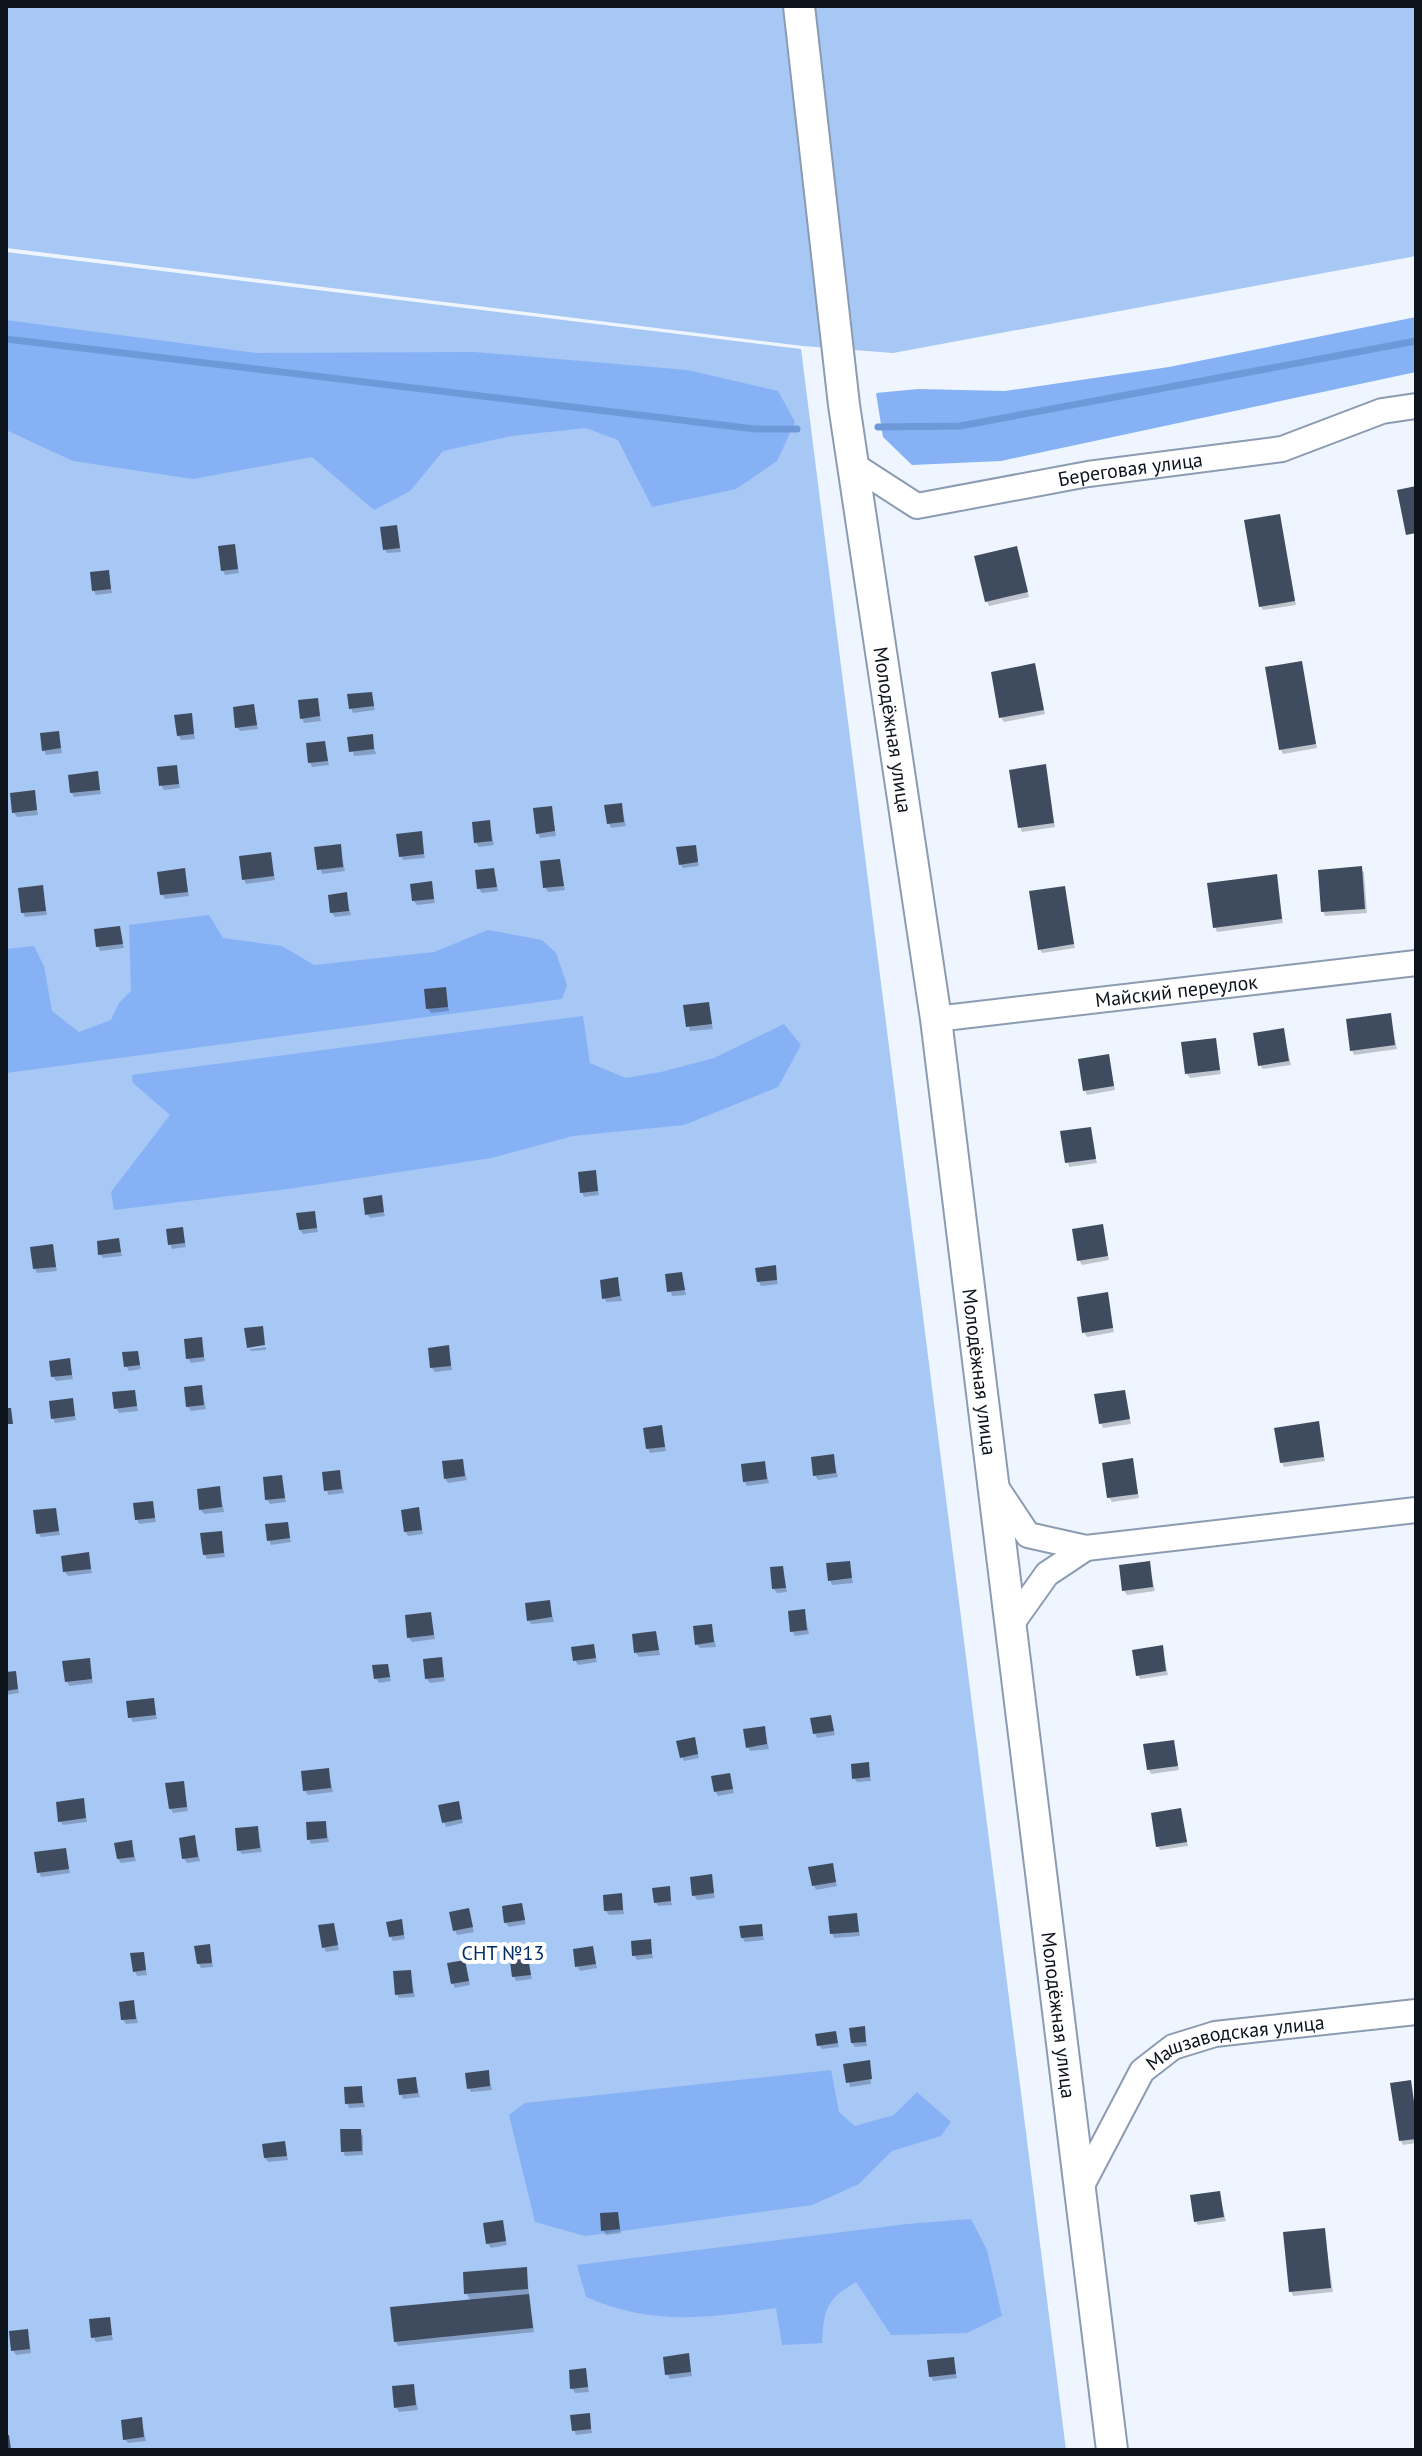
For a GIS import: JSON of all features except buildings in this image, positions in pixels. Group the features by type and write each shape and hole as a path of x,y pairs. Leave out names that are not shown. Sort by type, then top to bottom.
{"street":[{"name":"Молодёжная улица","path":"799,6 844,405 936,1019 1112,2450"},
{"name":"Береговая улица","path":"852,464 917,506 1088,474 1282,449 1382,411 1416,406"},
{"name":"Майский переулок","path":"936,1019 1416,963"},
{"path":"993,1482 1028,1535 1086,1548 1416,1510"},
{"path":"1010,1626 1047,1574 1086,1548"},
{"name":"Машзаводская улица","path":"1080,2189 1142,2071 1173,2047 1215,2034 1416,2012"}],"green space":[{"path":"6,6 1416,6 1416,256 893,353 803,346 6,248"},
{"name":"СНТ №13","path":"6,252 801,349 1066,2450 6,2450"}],"shaded area":[{"path":"1416,317 1416,372 1001,461 912,465 883,437 876,393 918,389 1005,391 1169,367"},
{"path":"6,320 256,353 474,352 687,370 778,391 795,422 777,461 736,489 652,507 618,440 586,428 511,436 443,451 410,491 374,510 312,457 193,479 73,461 6,430"},
{"path":"209,915 223,938 282,946 314,965 434,952 488,930 542,940 556,953 567,985 562,999 6,1073 6,949 34,946 44,966 52,1011 79,1032 111,1020 119,1003 131,991 129,925"},
{"path":"583,1016 590,1063 626,1078 714,1058 784,1024 801,1045 778,1087 684,1125 573,1136 491,1158 288,1189 114,1210 111,1192 170,1115 133,1083 132,1075"},
{"path":"831,2070 839,2112 855,2126 894,2115 917,2092 951,2122 941,2136 892,2151 859,2184 812,2205 585,2236 535,2222 509,2115 525,2103"},
{"path":"971,2219 987,2250 1002,2316 967,2333 891,2335 856,2282 838,2294 828,2307 822,2343 782,2345 776,2308 703,2317 634,2312 586,2297 577,2265 907,2224"}],"waterway":[{"path":"6,339 755,429 797,429"},
{"path":"878,427 960,426 1416,341"}]}
